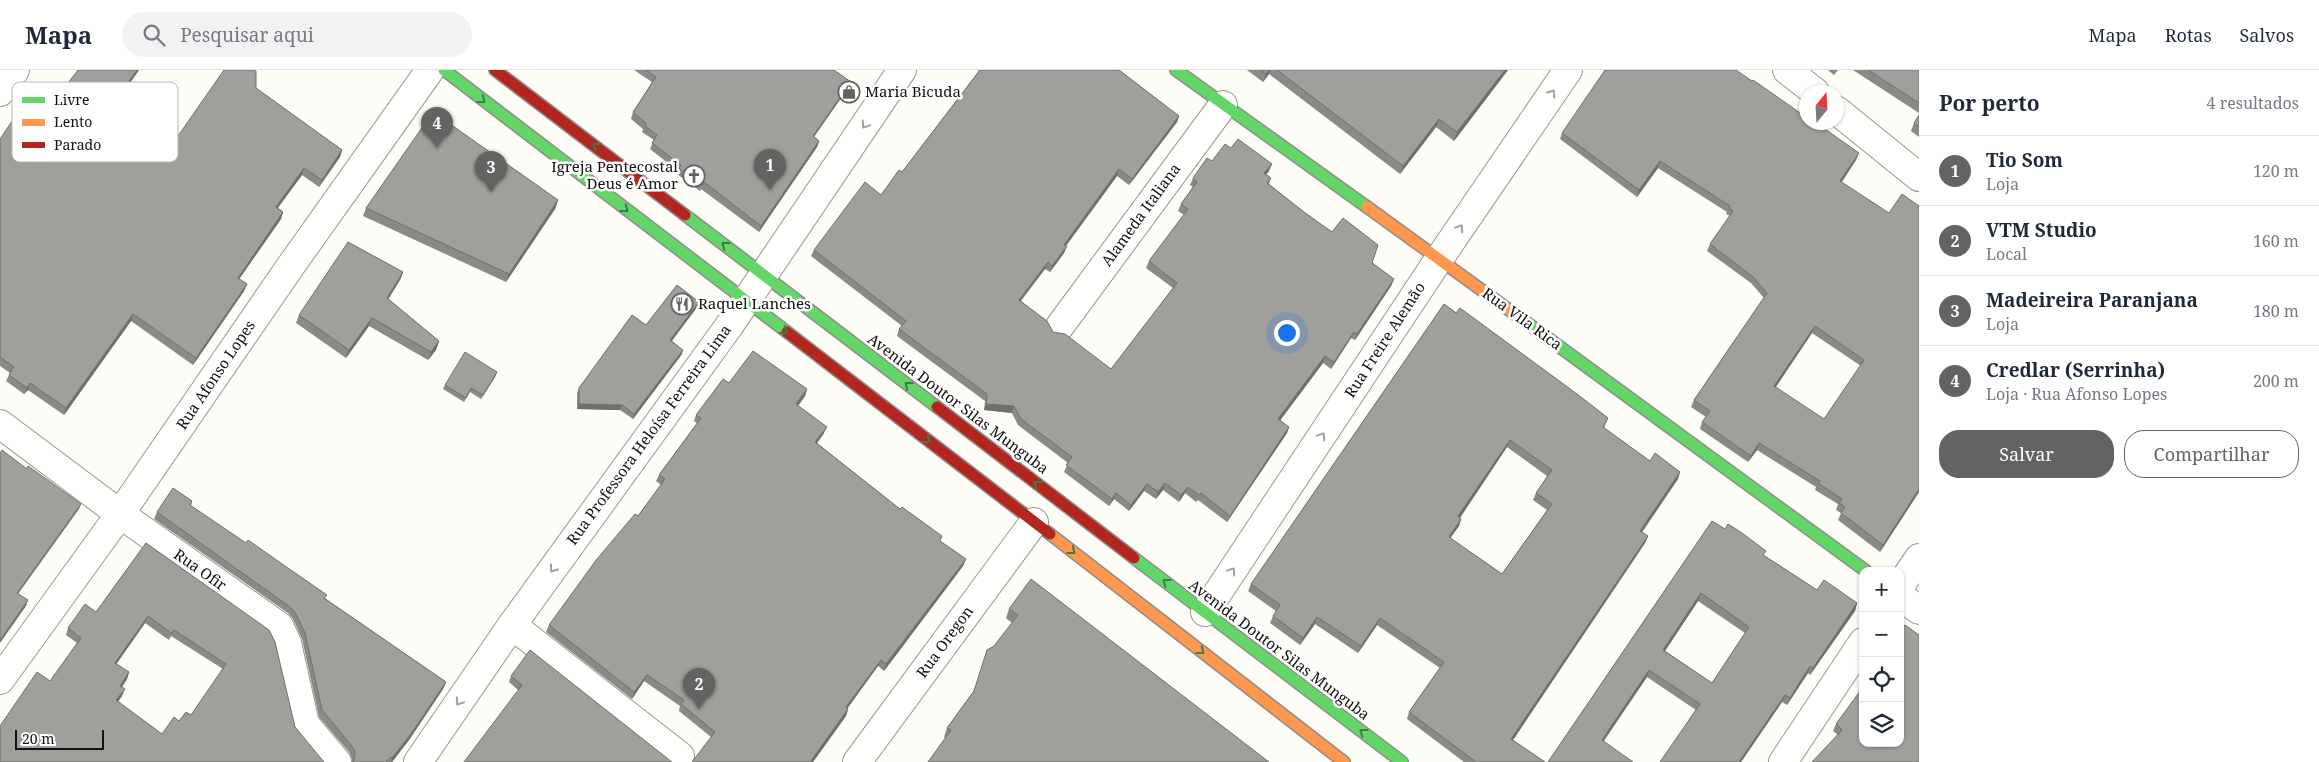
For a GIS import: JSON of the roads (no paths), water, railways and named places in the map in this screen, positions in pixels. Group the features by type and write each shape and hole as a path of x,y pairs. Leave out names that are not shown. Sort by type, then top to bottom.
{"main road":[{"path":"444,70 1034,522 1328,757"},
{"name":"Avenida Doutor Silas Munguba","path":"495,70 1402,762"},
{"name":"Rua Vila Rica","path":"1176,70 1439,259 1861,567"}],"street":[{"path":"0,92 16,70"},
{"name":"Rua Afonso Lopes","path":"0,680 120,514 290,267 430,70"},
{"name":"Rua Professora Heloísa Ferreira Lima","path":"418,762 512,625 745,302 902,70"},
{"name":"Rua Freire Alemão","path":"1205,612 1439,259 1568,70"},
{"path":"1787,70 1806,85"},
{"name":"Alameda Italiana","path":"1060,326 1223,105"},
{"path":"1844,116 1919,176"},
{"name":"Rua Ofir","path":"0,424 120,514 279,626 287,643 305,724 337,762"},
{"name":"Rua Oregon","path":"856,762 1034,522"},
{"path":"1904,580 1919,558"},
{"path":"1904,599 1919,610"},
{"path":"512,625 680,756"},
{"path":"1782,762 1859,648"}],"place":[{"name":"Maria Bicuda","path":"849,92"},
{"name":"Credlar (Serrinha)","path":"437,148"},
{"name":"Igreja Pentecostal Deus é Amor","path":"694,176"},
{"name":"Tio Som","path":"770,190"},
{"name":"Madeireira Paranjana","path":"491,192"},
{"name":"Raquel Lanches","path":"682,304"},
{"name":"VTM Studio","path":"699,709"}]}
